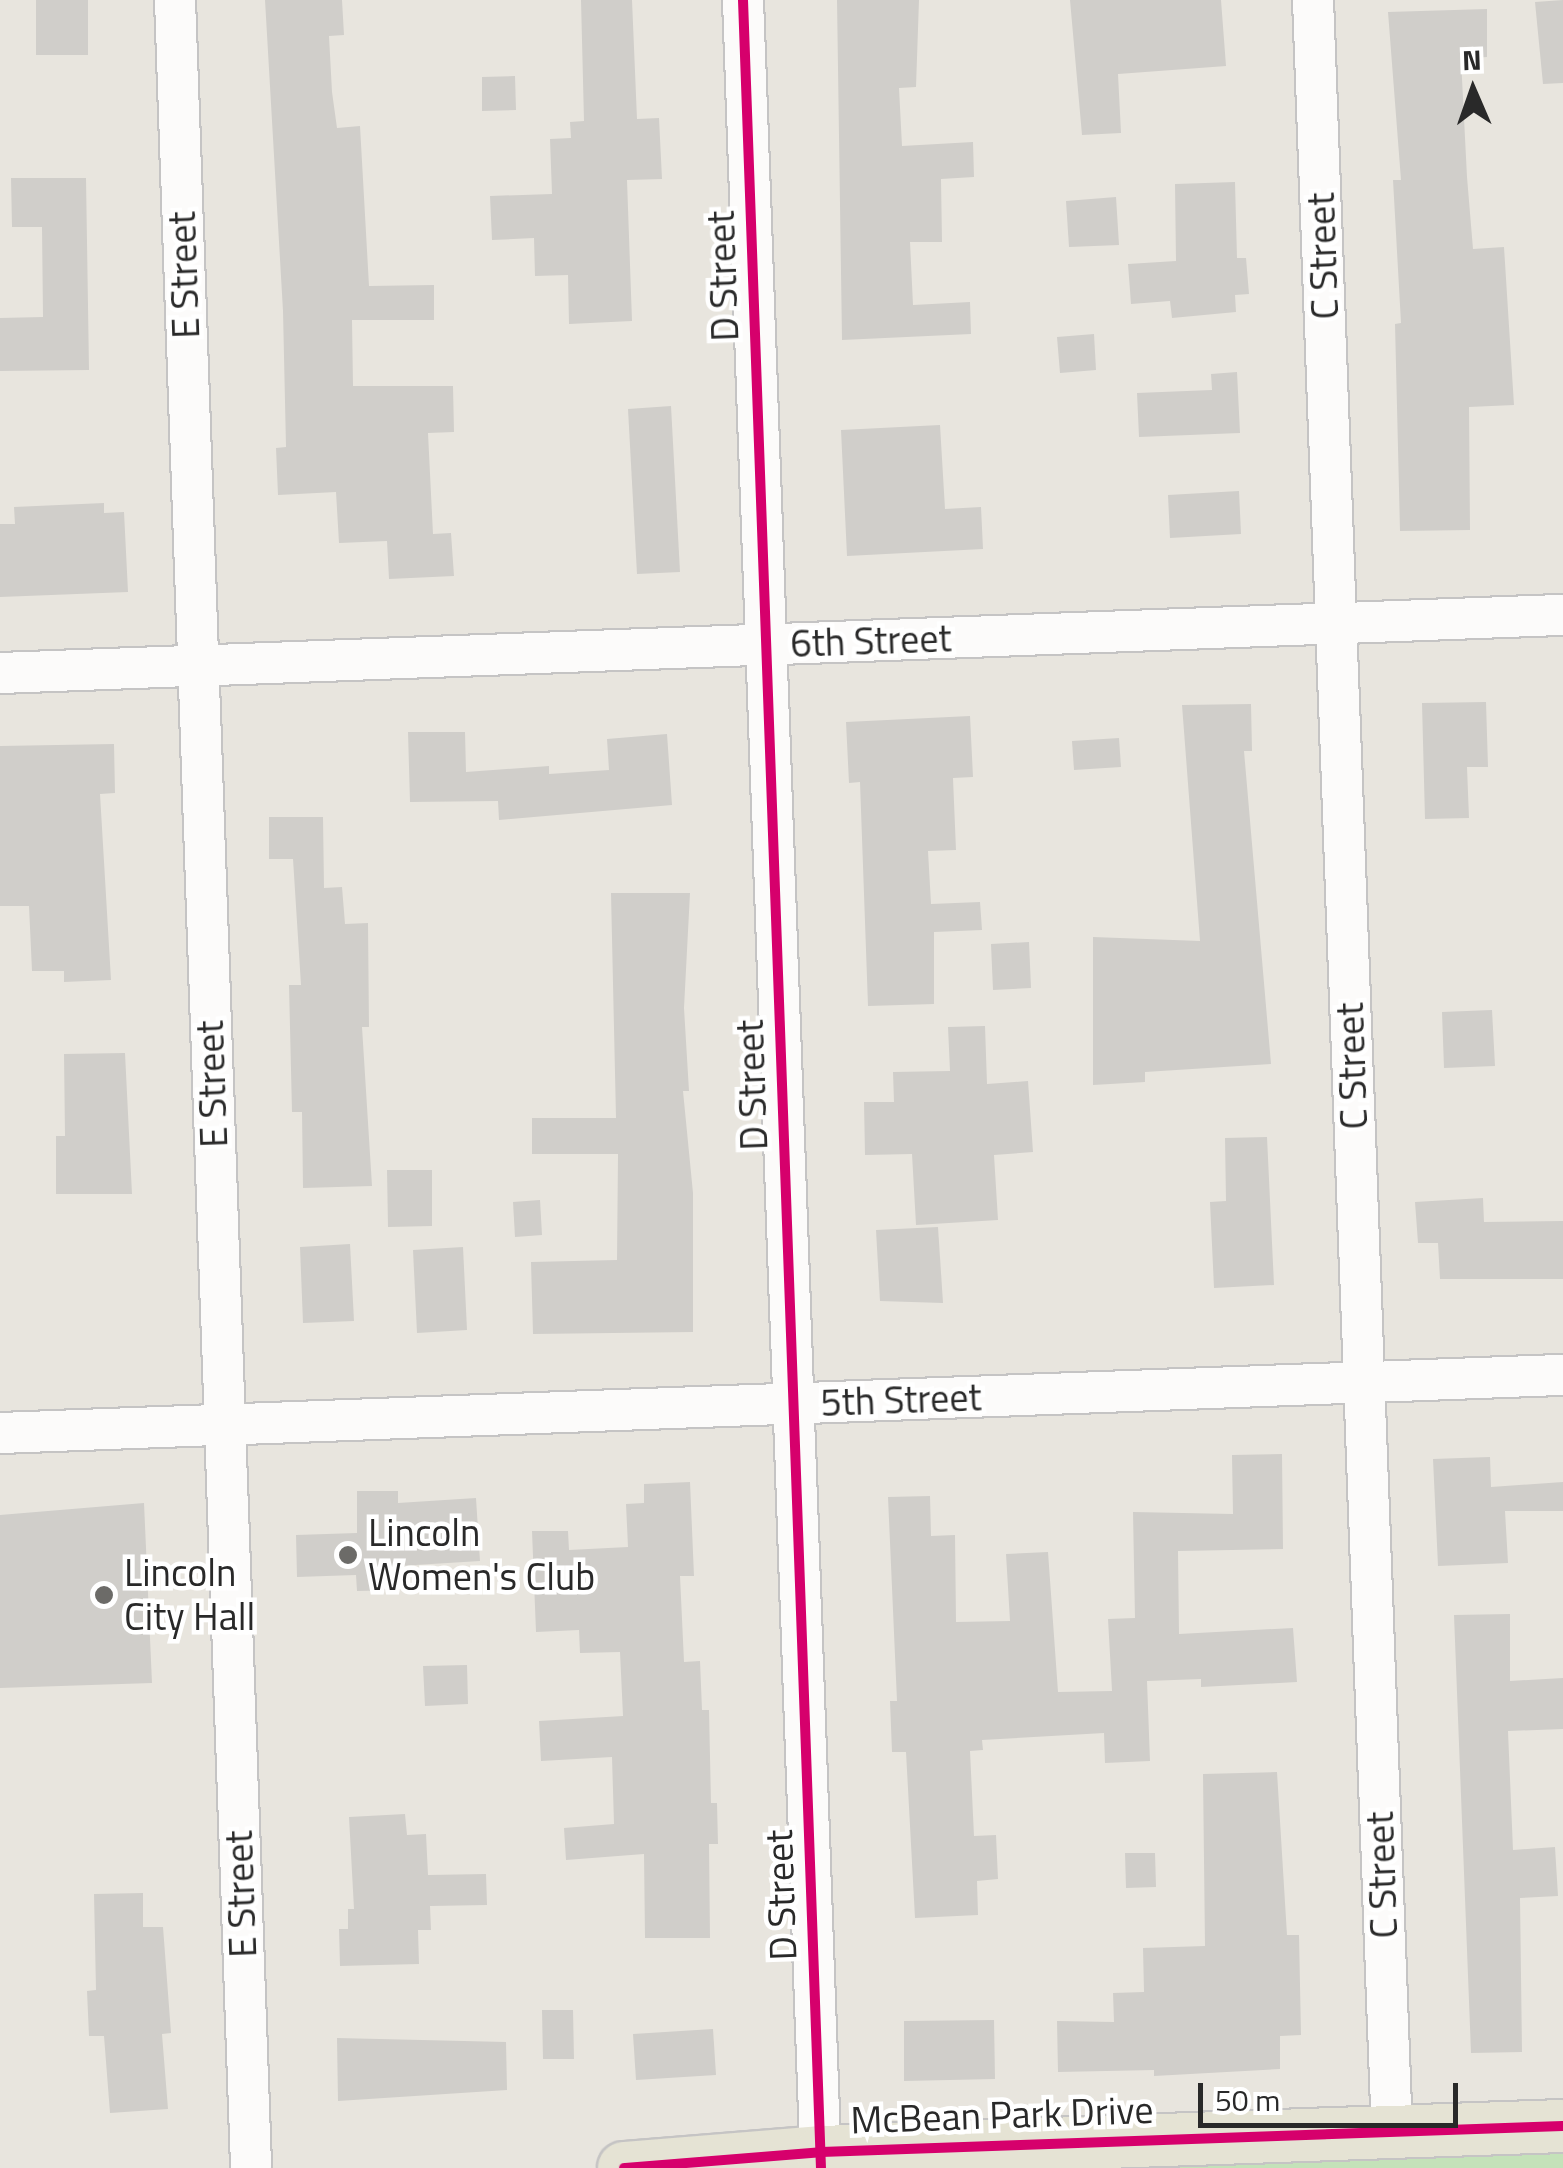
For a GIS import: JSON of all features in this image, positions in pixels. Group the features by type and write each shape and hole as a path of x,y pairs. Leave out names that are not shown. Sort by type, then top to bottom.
{"main road":[{"name":"McBean Park Drive","path":"624,2168 1563,2126"}],"street":[{"name":"E Street","path":"175,0 251,2168"},
{"name":"D Street","path":"743,0 821,2160"},
{"name":"C Street","path":"1313,0 1392,2131"},
{"name":"6th Street","path":"0,673 1563,615"},
{"name":"5th Street","path":"0,1433 1563,1376"}],"green space":[{"path":"1563,2148 1563,2168 955,2168"}],"building":[{"path":"36,0 88,0 88,55 36,55"},
{"path":"265,0 342,0 344,35 329,36 332,92 337,128 360,126 369,286 434,285 434,320 352,320 353,386 453,386 454,432 428,433 433,534 451,533 454,576 389,579 387,541 339,543 336,492 278,495 276,448 286,447 283,311"},
{"path":"581,0 632,0 637,119 659,118 662,179 627,180 632,321 569,324 568,275 535,276 534,238 492,240 490,196 552,194 550,139 571,138 570,122 584,121"},
{"path":"837,0 919,0 916,87 899,88 902,146 973,142 974,177 941,179 942,242 910,242 913,305 970,302 971,334 842,340"},
{"path":"1070,0 1221,0 1226,66 1118,74 1121,133 1082,135"},
{"path":"1563,0 1563,83 1543,84 1535,2"},
{"path":"1487,9 1487,57 1461,59 1467,177 1473,249 1504,247 1514,405 1469,407 1470,530 1400,531 1395,324 1401,323 1393,180 1401,180 1388,12"},
{"path":"515,76 516,110 482,111 482,77"},
{"path":"11,178 86,178 89,370 0,371 0,318 43,317 42,227 12,227"},
{"path":"1235,182 1237,258 1246,258 1249,294 1235,295 1236,312 1172,318 1170,301 1131,304 1128,264 1176,261 1175,184"},
{"path":"1116,197 1119,245 1069,247 1066,201"},
{"path":"1094,334 1096,370 1060,373 1057,337"},
{"path":"1237,372 1240,433 1139,437 1137,393 1212,390 1211,374"},
{"path":"671,406 680,572 637,574 628,409"},
{"path":"940,425 945,509 981,507 983,549 847,556 841,430"},
{"path":"1239,491 1241,534 1170,538 1168,495"},
{"path":"104,503 104,513 124,512 128,592 0,597 0,524 15,524 14,507"},
{"path":"1486,702 1488,767 1467,767 1469,818 1425,819 1422,703"},
{"path":"1251,704 1252,751 1244,751 1271,1064 1145,1072 1145,1082 1093,1085 1093,937 1200,941 1182,705"},
{"path":"970,716 973,777 953,778 956,850 928,851 931,904 980,902 982,930 934,932 934,1004 868,1006 860,782 849,783 846,722"},
{"path":"408,732 465,732 466,772 549,766 549,774 609,770 607,739 667,734 672,805 499,820 498,801 410,802"},
{"path":"1119,738 1121,767 1074,770 1072,741"},
{"path":"114,744 115,793 100,794 111,980 64,982 64,971 32,971 29,906 0,906 0,746"},
{"path":"269,817 323,817 324,888 342,887 345,924 368,923 369,1027 362,1027 372,1186 303,1188 302,1112 292,1112 289,985 301,985 293,859 269,859"},
{"path":"611,893 690,893 684,1008 689,1091 683,1091 693,1193 693,1332 533,1334 531,1262 617,1260 618,1154 532,1154 532,1118 616,1118"},
{"path":"1029,942 1031,988 993,990 991,944"},
{"path":"1492,1010 1495,1066 1444,1068 1442,1012"},
{"path":"985,1026 987,1084 1028,1081 1033,1152 994,1155 998,1220 916,1225 912,1154 865,1155 864,1102 894,1102 893,1072 950,1071 948,1027"},
{"path":"125,1053 132,1194 56,1194 56,1136 65,1136 64,1054"},
{"path":"1267,1137 1274,1285 1214,1288 1210,1202 1226,1201 1225,1138"},
{"path":"387,1170 432,1170 432,1226 388,1227"},
{"path":"1483,1198 1484,1222 1563,1221 1563,1279 1440,1279 1438,1243 1418,1243 1415,1202"},
{"path":"540,1200 542,1235 515,1237 513,1202"},
{"path":"938,1227 943,1303 880,1301 876,1230"},
{"path":"350,1244 354,1321 303,1323 300,1247"},
{"path":"463,1247 467,1330 417,1333 413,1250"},
{"path":"1282,1454 1283,1549 1178,1551 1179,1634 1293,1628 1297,1682 1201,1687 1201,1679 1147,1681 1150,1761 1105,1763 1104,1733 982,1740 983,1750 970,1751 974,1836 996,1835 998,1879 977,1881 978,1915 915,1918 906,1752 892,1752 890,1701 897,1701 888,1497 930,1496 931,1536 955,1535 956,1622 1010,1621 1006,1554 1048,1552 1058,1692 1112,1691 1108,1619 1135,1618 1133,1512 1233,1514 1232,1455"},
{"path":"1490,1457 1491,1487 1563,1482 1563,1511 1505,1511 1508,1563 1438,1566 1433,1459"},
{"path":"690,1482 694,1576 680,1576 684,1662 700,1661 702,1710 709,1710 711,1803 717,1803 718,1844 709,1844 710,1938 645,1938 644,1854 566,1860 564,1828 614,1824 612,1757 541,1761 539,1721 623,1716 620,1652 580,1653 579,1630 536,1632 532,1531 568,1531 569,1550 628,1547 626,1504 644,1503 644,1484"},
{"path":"357,1491 398,1491 398,1503 476,1498 480,1561 399,1566 400,1590 357,1591 356,1575 297,1577 296,1535 357,1533"},
{"path":"144,1503 152,1683 0,1688 0,1515"},
{"path":"1510,1614 1510,1681 1563,1678 1563,1729 1508,1731 1513,1850 1555,1847 1558,1896 1520,1898 1522,2052 1471,2053 1454,1615"},
{"path":"467,1665 468,1704 425,1706 423,1666"},
{"path":"1277,1772 1287,1935 1299,1935 1301,2035 1280,2036 1280,2069 1154,2076 1154,2070 1058,2072 1057,2021 1114,2022 1113,1993 1144,1992 1143,1948 1205,1946 1203,1774"},
{"path":"405,1814 407,1835 426,1834 428,1875 486,1874 487,1905 430,1906 431,1930 418,1930 419,1964 340,1966 339,1929 348,1929 348,1909 354,1909 349,1817"},
{"path":"1125,1853 1155,1853 1156,1887 1126,1888"},
{"path":"143,1893 143,1927 163,1927 171,2033 162,2034 168,2109 110,2113 104,2036 89,2036 87,1991 96,1990 94,1894"},
{"path":"542,2010 573,2010 574,2059 543,2059"},
{"path":"994,2020 995,2079 904,2081 904,2021"},
{"path":"713,2029 716,2075 636,2080 633,2034"},
{"path":"337,2038 506,2042 507,2090 338,2101"}],"cycle path":[{"path":"743,0 821,2168"},
{"path":"624,2168 821,2152 1563,2126"}],"place":[{"name":"Lincoln Women's Club","path":"348,1555"},
{"name":"Lincoln City Hall","path":"104,1595"}]}
